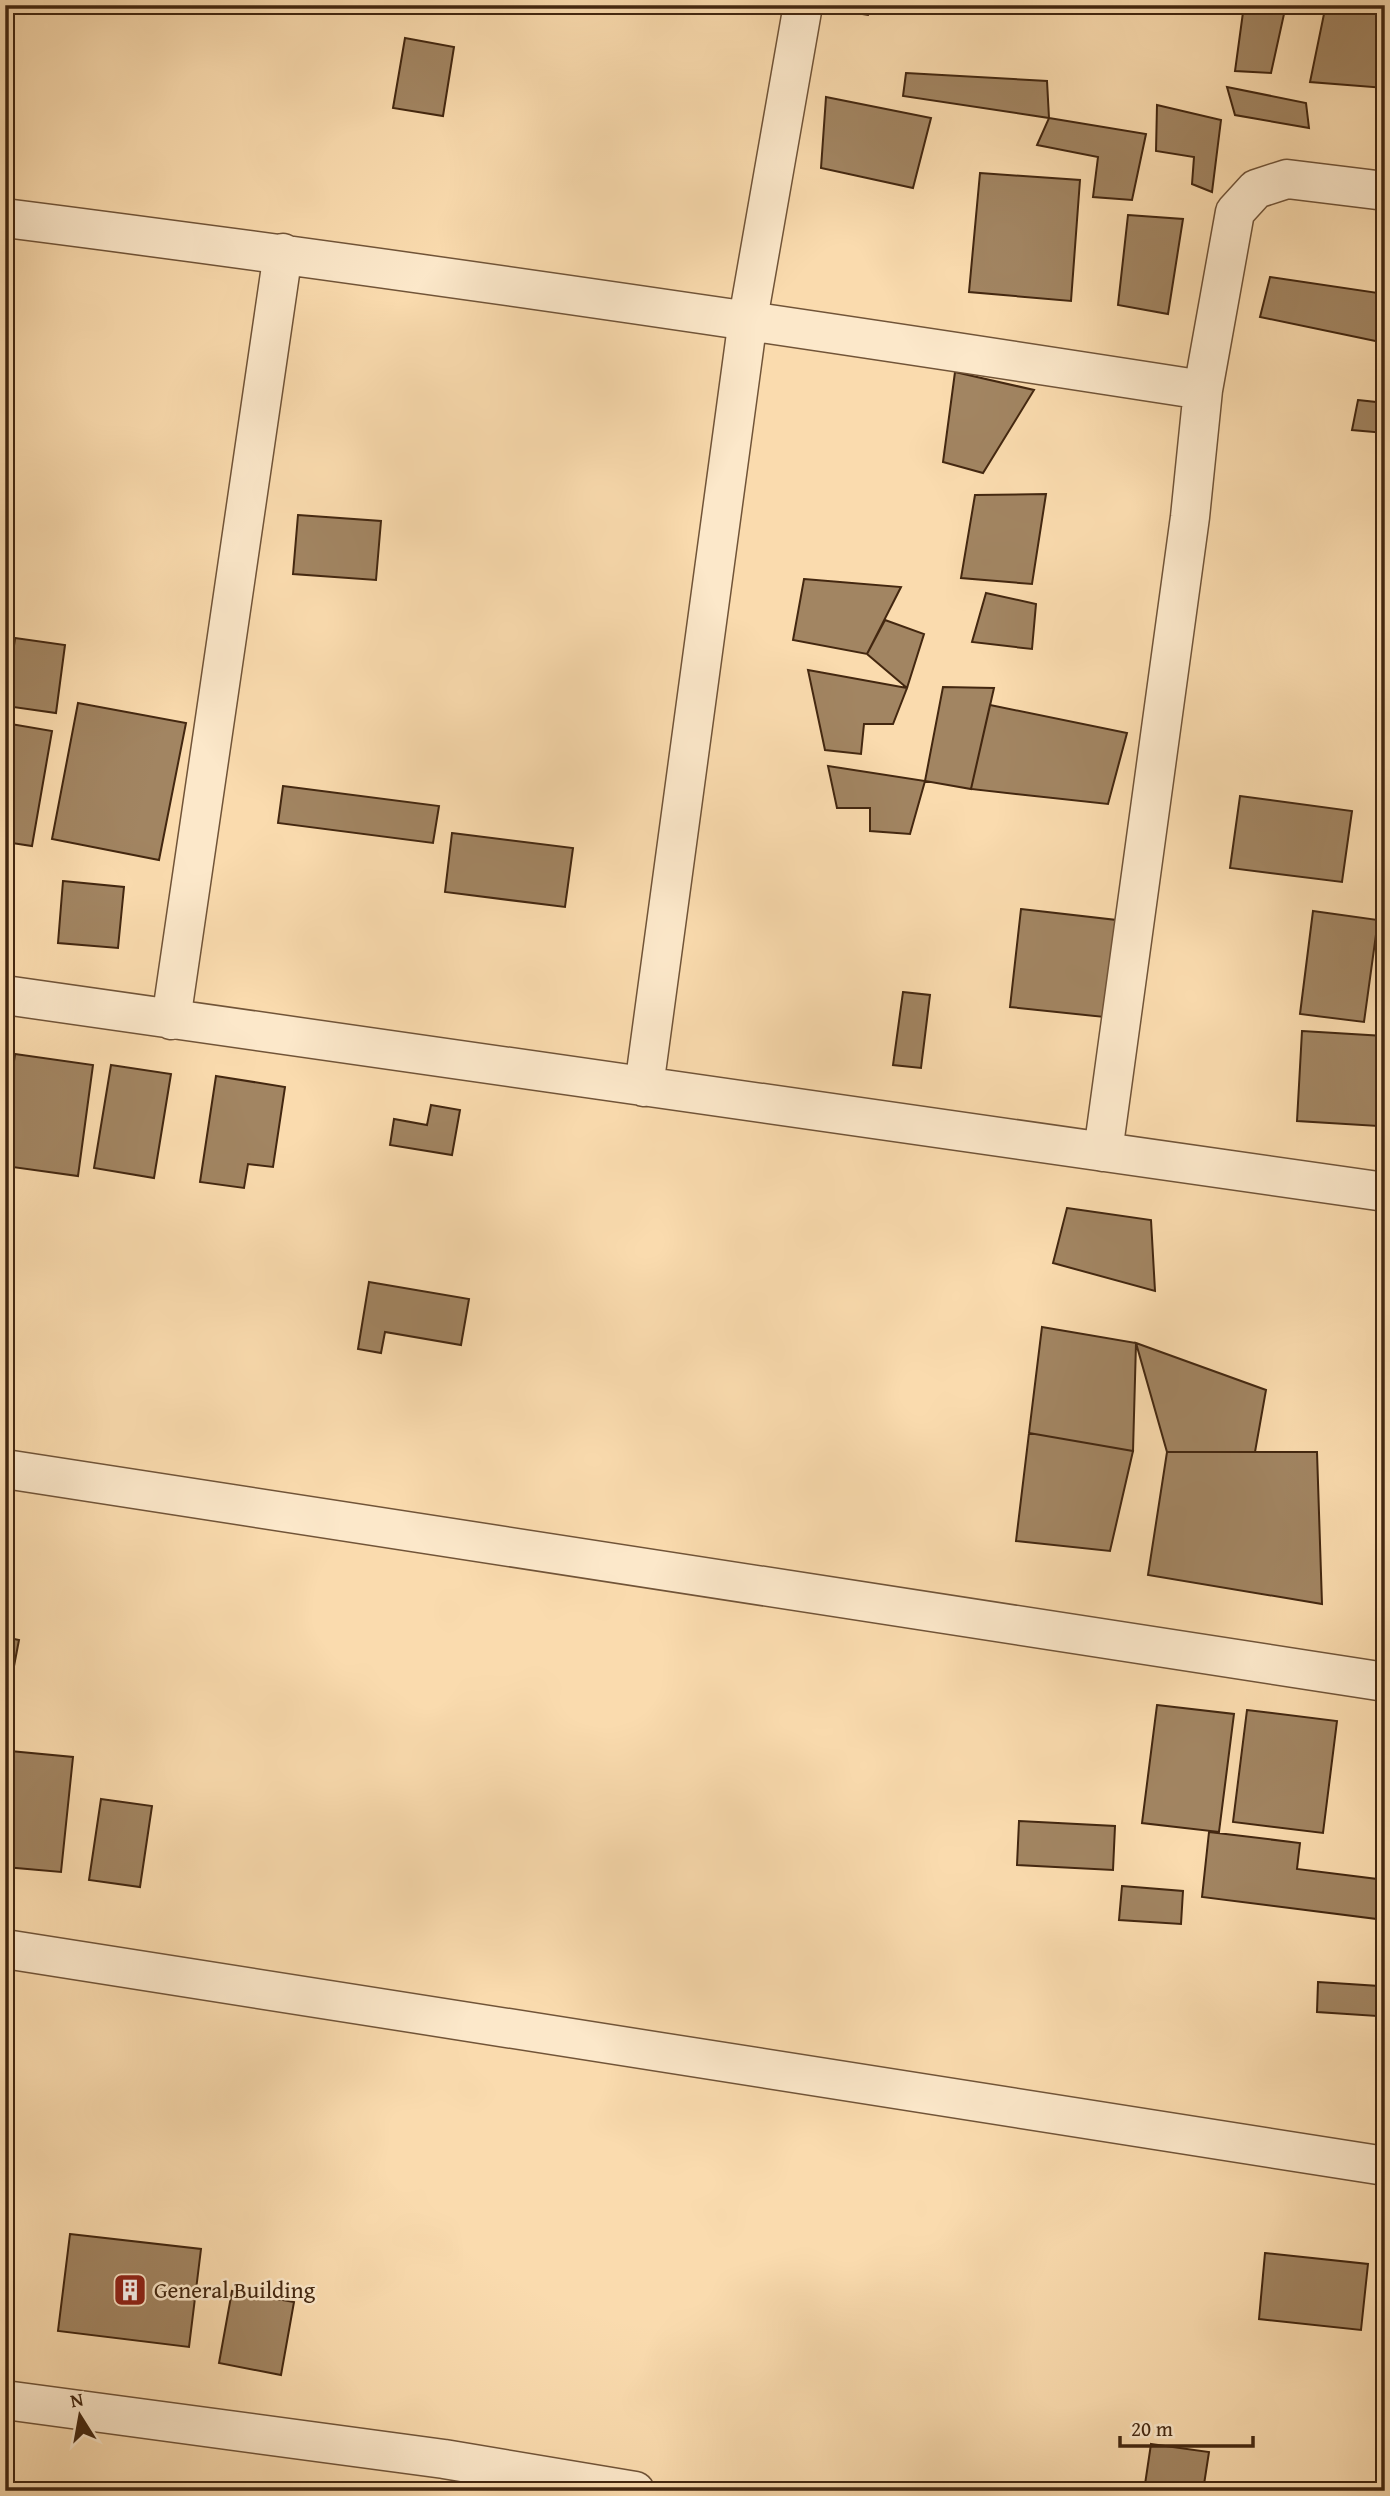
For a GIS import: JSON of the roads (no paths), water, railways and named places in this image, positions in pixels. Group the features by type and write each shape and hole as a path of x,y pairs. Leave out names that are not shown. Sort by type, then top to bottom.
{"street":[{"path":"644,1087 748,319 803,5"},
{"path":"1103,1152 1190,517 1203,390 1235,212 1256,189 1287,179 1385,191"},
{"path":"5,218 283,253 748,319 1203,390"},
{"path":"172,1020 283,253"},
{"path":"5,995 1385,1192"},
{"path":"5,1469 1385,1682"},
{"path":"5,1949 1385,2166"},
{"path":"5,2400 442,2475 635,2491"}],"place":[{"name":"General Building","path":"130,2290"}]}
